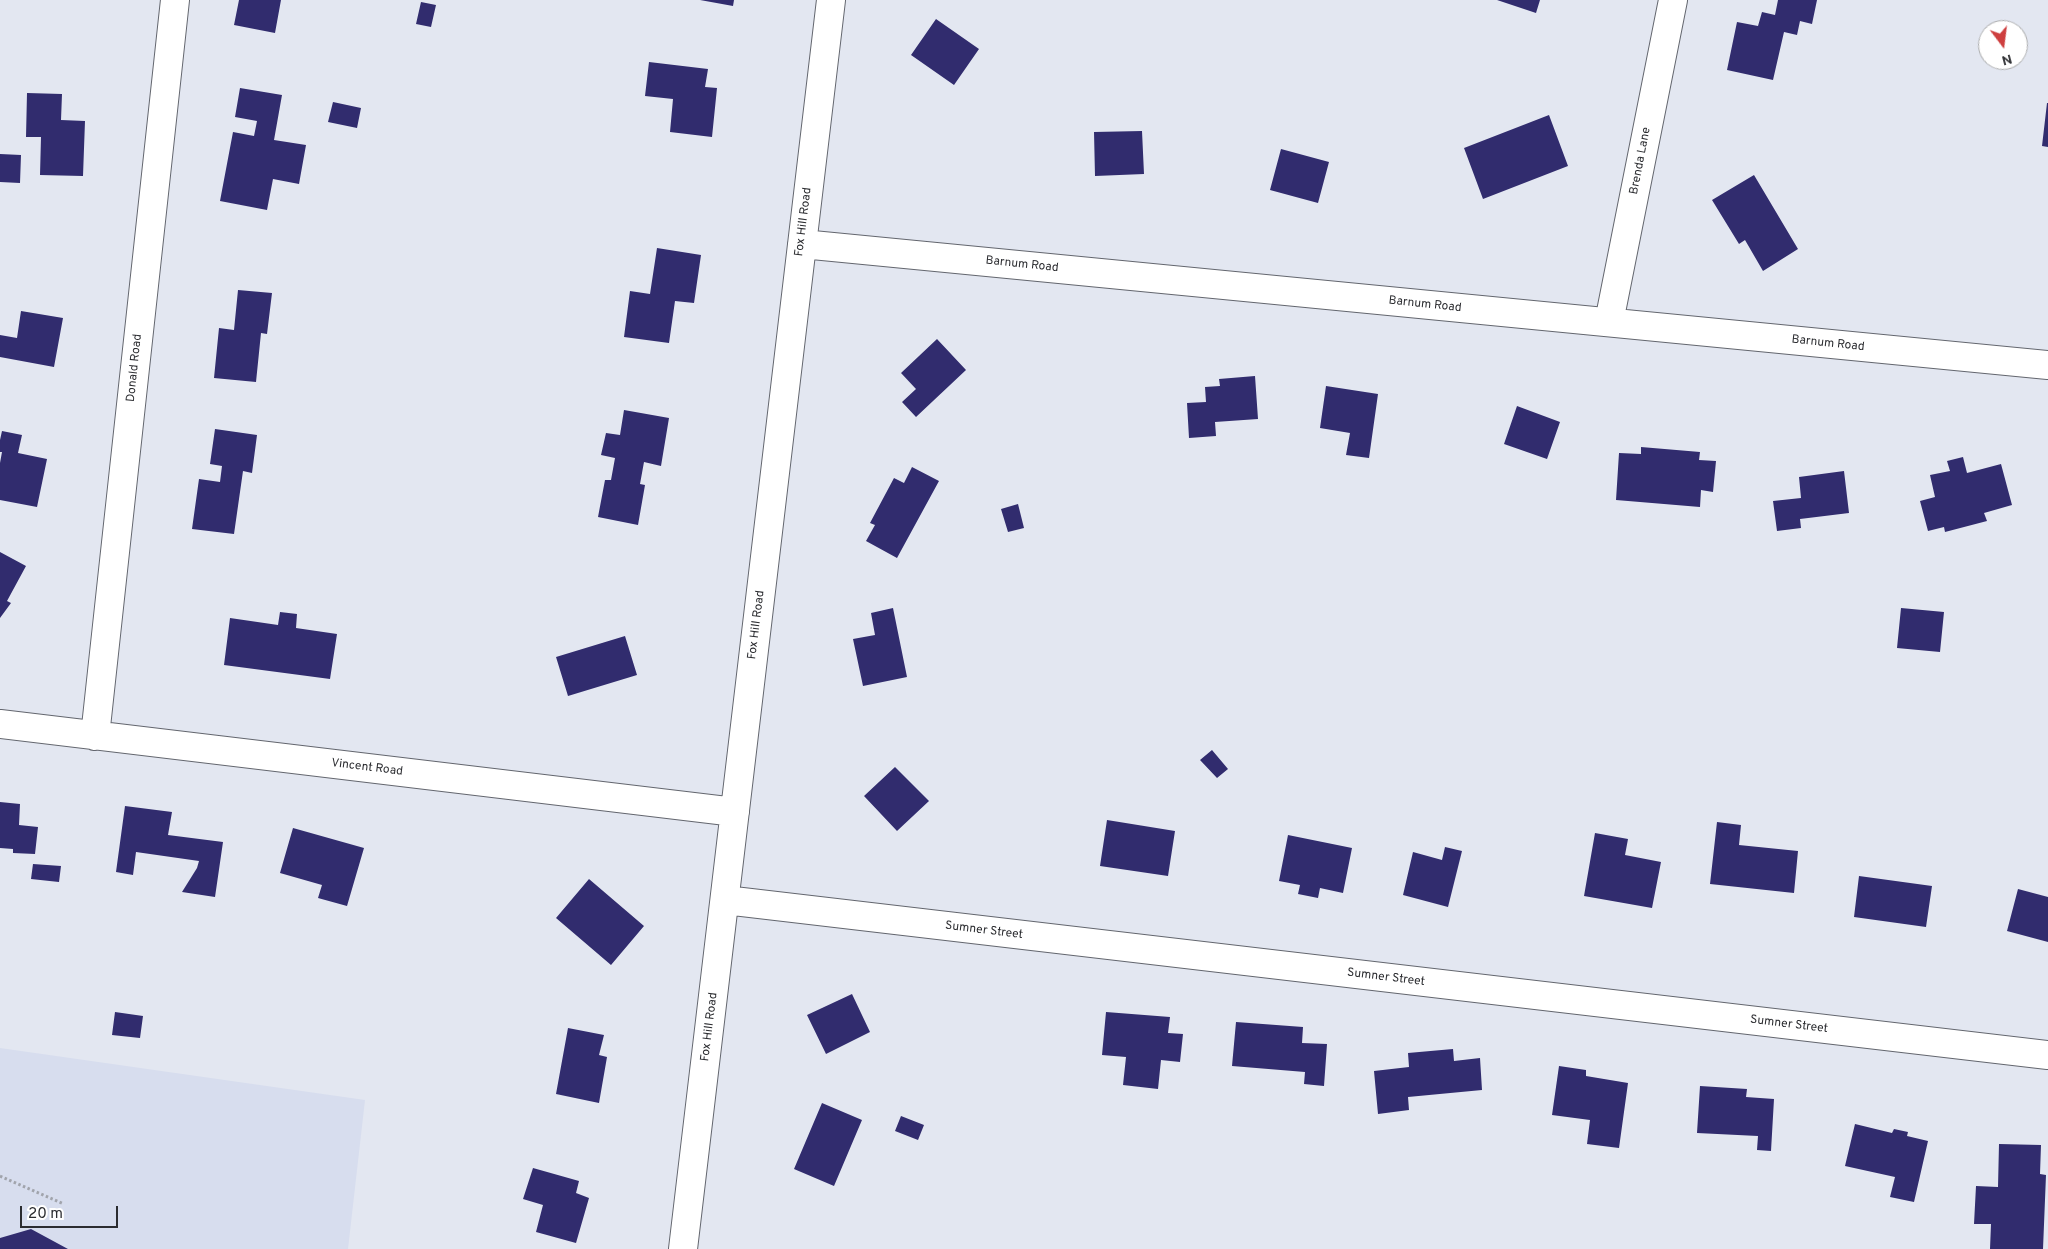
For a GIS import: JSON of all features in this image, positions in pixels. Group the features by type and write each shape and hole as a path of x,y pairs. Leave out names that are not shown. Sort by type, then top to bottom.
{"street":[{"name":"Donald Road","path":"95,736 175,0"},
{"name":"Fox Hill Road","path":"683,1249 831,0"},
{"name":"Brenda Lane","path":"1609,322 1673,0"},
{"name":"Barnum Road","path":"802,244 2048,365"},
{"name":"Vincent Road","path":"0,724 735,812"},
{"name":"Sumner Street","path":"725,900 2048,1055"}],"path":[{"path":"0,1176 64,1204"}],"shaded area":[{"path":"0,1048 365,1100 348,1249 0,1249"}],"building":[{"path":"239,0 281,0 275,33 234,25"},
{"path":"700,0 734,0 733,6"},
{"path":"1497,0 1540,0 1536,13"},
{"path":"1778,0 1817,0 1812,24 1800,21 1797,35 1784,32 1773,80 1727,70 1737,22 1758,26 1762,12 1775,15"},
{"path":"421,2 436,5 431,27 416,24"},
{"path":"936,19 979,49 954,85 911,55"},
{"path":"649,62 708,69 705,87 717,88 712,137 670,132 673,99 645,96"},
{"path":"240,88 282,95 274,140 306,145 299,184 273,179 267,210 220,201 233,132 254,136 257,121 235,117"},
{"path":"27,93 62,94 61,120 85,121 83,176 40,175 41,137 26,137"},
{"path":"333,102 361,108 357,128 328,122"},
{"path":"2048,103 2048,147 2042,146"},
{"path":"1549,115 1568,166 1483,199 1464,148"},
{"path":"1142,131 1144,174 1095,176 1094,132"},
{"path":"1281,149 1329,162 1318,203 1270,190"},
{"path":"0,154 21,155 20,183 0,182"},
{"path":"1754,175 1798,249 1763,271 1745,240 1739,244 1712,200"},
{"path":"657,248 701,255 694,303 675,301 669,343 624,337 630,291 650,294"},
{"path":"238,290 272,293 267,334 261,333 256,382 214,378 219,328 234,330"},
{"path":"21,311 63,318 54,367 0,357 0,335 17,338"},
{"path":"937,339 966,370 916,417 902,402 916,389 901,373"},
{"path":"1255,376 1258,419 1215,422 1216,436 1189,438 1187,403 1206,402 1205,387 1220,386 1219,379"},
{"path":"1326,386 1378,394 1369,458 1346,455 1350,433 1320,428"},
{"path":"1517,406 1560,422 1547,459 1504,444"},
{"path":"624,410 669,418 661,466 644,462 640,484 645,485 638,525 598,517 605,480 611,480 615,458 601,455 606,433 620,435"},
{"path":"215,429 257,435 252,473 243,471 234,534 192,529 199,479 220,482 222,466 210,464"},
{"path":"2,431 22,435 18,453 47,459 37,507 0,500 0,463 2,452 0,452 0,440"},
{"path":"1641,447 1700,452 1699,460 1716,461 1713,492 1701,490 1700,507 1616,500 1619,453 1641,454"},
{"path":"1963,457 1967,473 2001,464 2012,505 1984,513 1987,521 1945,532 1944,527 1928,531 1920,501 1935,497 1930,475 1950,471 1947,461"},
{"path":"912,467 939,481 897,558 866,541 875,525 870,523 894,478 904,483"},
{"path":"1844,471 1849,513 1800,519 1801,528 1777,531 1773,501 1801,498 1799,477"},
{"path":"1018,504 1024,528 1008,532 1001,509"},
{"path":"0,552 26,566 7,601 11,603 0,618"},
{"path":"893,608 907,677 863,686 853,639 875,635 871,613"},
{"path":"1901,608 1944,612 1940,652 1897,648"},
{"path":"280,612 297,614 296,628 337,634 330,679 224,665 230,618 278,625"},
{"path":"625,636 637,675 568,696 556,657"},
{"path":"1212,750 1228,769 1217,778 1200,760"},
{"path":"895,767 929,801 897,831 864,796"},
{"path":"0,802 20,804 19,825 38,827 35,854 13,853 13,849 0,848"},
{"path":"125,806 172,812 168,835 223,842 215,897 182,892 197,868 199,861 136,852 133,875 116,872"},
{"path":"1107,820 1175,831 1168,876 1100,866"},
{"path":"1717,822 1741,825 1739,845 1798,851 1794,893 1710,884"},
{"path":"293,828 364,848 347,906 318,898 322,885 280,873"},
{"path":"1595,833 1628,839 1625,855 1661,862 1652,908 1584,896"},
{"path":"1288,835 1352,848 1343,893 1320,888 1318,898 1298,894 1300,885 1279,881"},
{"path":"1445,847 1462,851 1448,907 1403,895 1413,852 1442,860"},
{"path":"33,864 61,866 59,882 31,879"},
{"path":"1859,876 1932,886 1926,927 1854,917"},
{"path":"589,879 644,926 611,965 556,918"},
{"path":"2018,889 2048,897 2048,942 2007,931"},
{"path":"852,994 870,1032 826,1054 807,1015"},
{"path":"115,1012 143,1016 140,1038 112,1035"},
{"path":"1106,1012 1170,1017 1168,1033 1183,1034 1180,1062 1161,1060 1158,1089 1123,1085 1126,1057 1102,1055"},
{"path":"1236,1022 1303,1027 1302,1043 1327,1044 1324,1086 1304,1084 1305,1072 1232,1066"},
{"path":"568,1028 604,1035 599,1055 607,1057 599,1103 556,1094"},
{"path":"1453,1049 1454,1061 1480,1058 1482,1090 1408,1097 1409,1110 1378,1114 1374,1071 1409,1067 1408,1053"},
{"path":"1559,1066 1586,1070 1586,1076 1628,1083 1619,1148 1587,1144 1590,1120 1552,1115"},
{"path":"1700,1086 1747,1089 1746,1097 1774,1099 1771,1151 1757,1150 1758,1136 1697,1133"},
{"path":"822,1103 862,1120 834,1186 794,1169"},
{"path":"901,1116 924,1125 918,1140 895,1131"},
{"path":"1855,1124 1892,1133 1894,1129 1908,1132 1907,1136 1928,1141 1914,1202 1890,1197 1895,1177 1845,1166"},
{"path":"1999,1144 2041,1145 2040,1174 2046,1175 2043,1249 1990,1249 1991,1224 1974,1224 1976,1186 1998,1187"},
{"path":"533,1168 579,1181 576,1193 589,1198 576,1243 536,1232 543,1205 523,1199"},
{"path":"31,1229 68,1249 0,1249 0,1238"}]}
